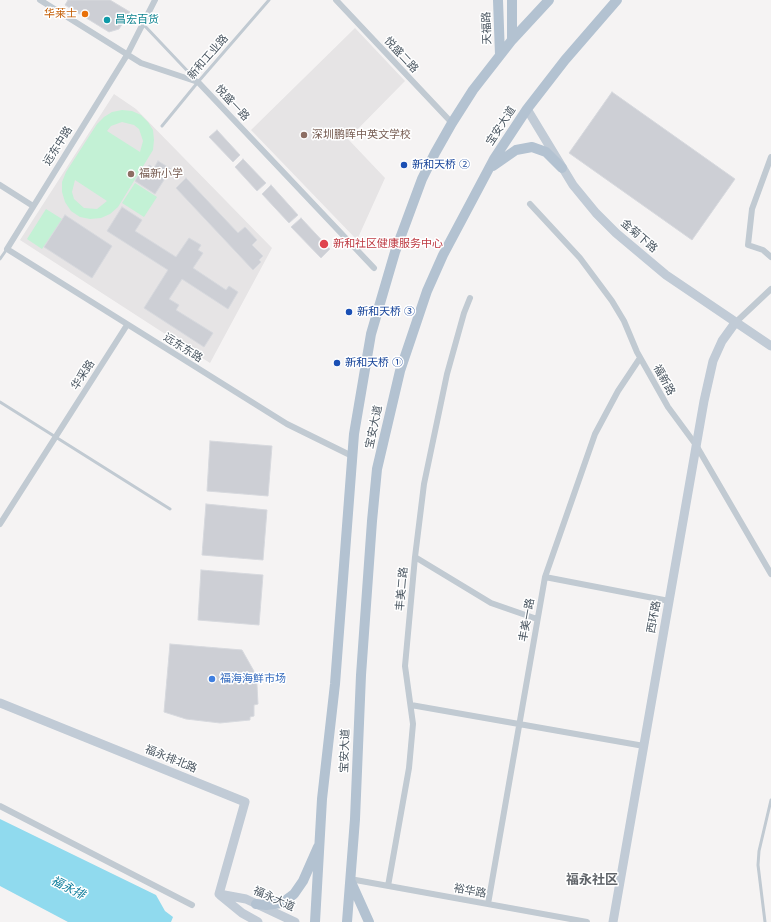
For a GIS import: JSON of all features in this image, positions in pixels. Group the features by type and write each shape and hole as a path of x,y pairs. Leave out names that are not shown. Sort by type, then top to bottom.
{"main road":[{"name":"天福路","path":"498,0 500,55"},
{"path":"512,0 512,40"},
{"name":"宝安大道","path":"315,922 321,840 322,799 335,684 352,456 364,365 379,304 395,252 422,179 452,123 500,55 549,0"},
{"name":"宝安大道","path":"347,922 355,819 361,675 377,470 400,371 427,291 443,255 489,170 526,109 565,60 617,0"},
{"path":"489,170 516,150 532,147 546,152 562,168"},
{"path":"256,904 266,905 282,903 294,894 303,881 321,840"},
{"path":"350,879 369,922"}],"street":[{"name":"悦盛一路","path":"40,0 141,63 198,82 374,268"},
{"name":"远东中路","path":"6,249 127,55 155,0"},
{"name":"悦盛二路","path":"336,0 452,123"},
{"name":"金菊下路","path":"526,109 562,168 584,200 616,233 666,275 771,346"},
{"path":"771,157 752,209 748,245 763,250 771,257"},
{"path":"0,185 33,206"},
{"name":"福新路","path":"530,204 580,258 604,289 624,321 640,358 668,407 696,444 770,571"},
{"name":"远东东路","path":"6,249 287,424 352,456"},
{"path":"735,323 771,289"},
{"name":"丰美二路","path":"388,886 409,768 414,724 412,705 406,682 405,666 415,557 424,484 447,374 464,313 470,298"},
{"name":"西环路","path":"614,922 696,444 713,361 722,341 735,323"},
{"name":"华采路","path":"0,524 127,325"},
{"name":"丰美一路","path":"488,904 545,577 595,434 618,391 640,358"},
{"path":"415,557 491,603 537,619"},
{"path":"545,577 669,601"},
{"name":"福永排北路","path":"0,703 245,802 219,894"},
{"path":"412,705 644,746"},
{"path":"0,806 192,904"},
{"name":"裕华路","path":"350,879 587,922"},
{"path":"219,894 242,913 258,922"},
{"name":"福永大道","path":"219,894 246,899 295,922"}],"lane":[{"name":"新和工业路","path":"162,126 269,0"},
{"path":"143,24 198,82"},
{"path":"0,259 6,249"},
{"path":"0,402 170,509"},
{"path":"764,922 758,865 759,851 771,800"}],"shaded area":[{"name":"深圳鹏晖中英文学校","path":"355,28 405,81 348,139 385,178 357,240 251,130"},
{"name":"福新小学","path":"114,94 136,109 272,248 210,363 20,240"}],"green space":[{"path":"122,110 132,111 141,115 153,130 153,150 118,207 110,214 101,218 90,219 80,217 71,211 65,202 62,192 62,182 66,172 97,124 112,112","holes":["122,122 134,125 139,129 143,141 140,152 107,131 111,126","75,180 107,201 97,209 84,208 74,199 72,192"]},
{"path":"135,183 157,197 144,217 122,203"},
{"path":"46,209 62,219 42,249 27,239"}],"water":[{"name":"福永排","path":"0,819 156,895 165,911 173,917 171,922 68,922 0,886"}],"building":[{"name":"昌宏百货","path":"68,0 110,0 130,12 119,29 109,32 65,5"},
{"path":"612,92 735,179 692,240 569,153"},
{"path":"217,130 240,155 233,162 209,137"},
{"path":"243,159 266,183 257,191 235,167"},
{"path":"158,161 171,169 155,194 135,181 141,171 144,173 149,165 154,168"},
{"path":"186,178 238,233 245,227 257,240 252,245 263,256 259,260 261,262 253,270 176,188"},
{"path":"271,185 298,215 289,223 262,194"},
{"path":"122,207 142,220 135,231 176,257 189,238 201,245 198,250 203,253 193,268 226,290 229,286 238,292 228,309 182,279 169,299 179,305 176,310 213,333 204,347 144,308 168,270 107,231"},
{"path":"65,215 112,246 92,278 44,247"},
{"path":"301,218 330,249 321,258 291,227"},
{"path":"210,441 272,446 268,496 207,491"},
{"path":"206,504 267,510 263,560 202,555"},
{"path":"201,570 263,575 259,625 198,620"},
{"name":"福海海鲜市场","path":"170,644 242,650 255,673 258,704 254,705 254,716 250,717 250,720 220,723 186,719 164,712"}],"place":[{"name":"华莱士","path":"85,14"},
{"name":"昌宏百货","path":"107,20"},
{"name":"深圳鹏晖中英文学校","path":"304,135"},
{"name":"新和天桥 ②","path":"404,165"},
{"name":"福新小学","path":"131,174"},
{"name":"新和社区健康服务中心","path":"324,244"},
{"name":"新和天桥 ③","path":"349,312"},
{"name":"新和天桥 ①","path":"337,363"},
{"name":"福海海鲜市场","path":"212,679"}],"district":[{"name":"福永社区","path":"592,880"}]}
